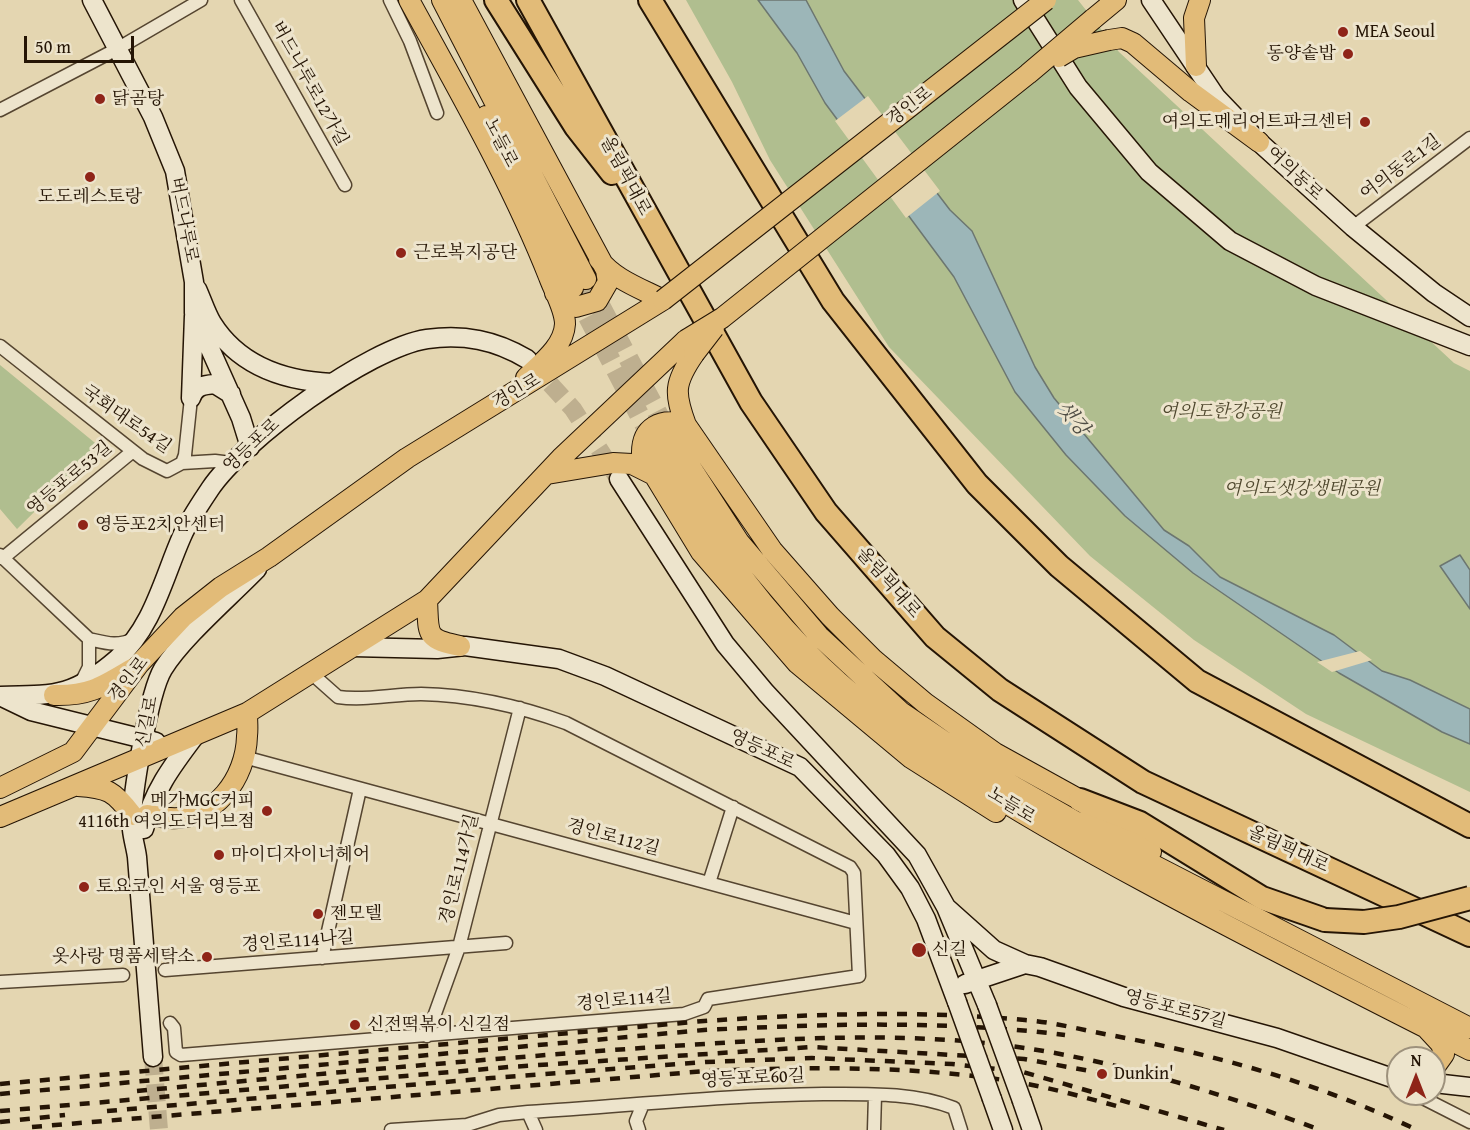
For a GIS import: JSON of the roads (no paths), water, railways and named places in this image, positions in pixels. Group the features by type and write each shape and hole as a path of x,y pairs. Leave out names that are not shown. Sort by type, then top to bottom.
{"highway":[{"path":"496,0 576,127 649,221"},
{"name":"올림픽대로","path":"528,0 751,402 826,512 935,637 1000,690 1143,782 1470,935"},
{"path":"650,0 833,301 977,484 1043,550 1145,640 1197,681 1470,826"},
{"path":"661,0 669,32"},
{"path":"1080,800 1140,823 1262,898 1325,920 1364,922 1399,917 1470,898"}],"main road":[{"name":"버드나루로","path":"92,0 153,117 175,171 194,282 194,314 231,394 250,447"},
{"path":"409,0 470,112 542,259 571,287 576,307 597,301 608,282 606,270 599,259"},
{"name":"노들로","path":"424,0 494,132 571,287"},
{"name":"노들로","path":"442,0 571,287"},
{"path":"461,0 604,267 663,300"},
{"path":"1023,0 1078,87 1149,172 1230,241 1316,286 1470,346"},
{"name":"경인로","path":"0,788 73,752 139,664 183,617 222,587 269,557 407,458 663,300 1046,0"},
{"path":"0,817 73,786 143,749 174,744 247,713 428,600 612,407 690,347 722,318 1028,74 1116,0"},
{"name":"여의동로","path":"1151,0 1216,97 1259,142 1353,227 1434,293 1470,317"},
{"path":"1196,66 1194,18 1200,0"},
{"path":"1028,74 1074,48 1122,38 1133,43 1191,92 1259,142"},
{"path":"194,282 212,323 251,362 274,375 304,382 332,383"},
{"path":"507,397 557,347 562,337 571,287"},
{"path":"191,398 194,314"},
{"name":"영등포로","path":"0,696 54,695 75,689 117,658 136,639 153,611 183,534 210,489 231,462 289,413 332,383 405,345 424,340 475,338 506,347 527,359"},
{"path":"690,347 677,385 678,404 686,425 772,550 830,616 874,660 925,703 995,753 1080,800 1192,883"},
{"path":"191,398 194,391 202,385 214,384 231,394"},
{"path":"686,425 665,421 652,428 642,442 642,455 701,552 797,663 911,758 988,808 1097,870 1255,942"},
{"name":"노들로","path":"1470,1028 1127,850 992,774 901,712 819,636 739,542 659,434 721,549 806,650 882,717 988,792 1050,831 1255,942 1470,1050"},
{"path":"547,474 613,463 632,464 654,475"},
{"name":"영등포로","path":"619,479 725,644 766,693 872,804 917,855 946,907 976,982"},
{"name":"신길로","path":"153,1057 137,857 143,749 156,684 163,670 269,557"},
{"path":"428,600 431,635 437,641 460,646"},
{"name":"영등포로","path":"353,646 437,649 460,646 526,652 559,659 605,676 800,767 886,855 910,888 926,919 1003,1130"},
{"path":"54,695 79,696 102,686 139,664"},
{"name":"영등포로","path":"0,696 32,711 93,727 143,749"},
{"path":"73,786 101,788 112,792 140,815 181,818 207,810 226,793 244,757 248,737 247,713"},
{"name":"신길로","path":"140,815 194,737"},
{"path":"800,767 872,804"},
{"name":"영등포로57길","path":"946,907 994,950 1025,964 1124,997 1276,1038 1386,1078"},
{"path":"954,994 1005,969 1025,964"},
{"path":"976,982 987,1005 1032,1130"},
{"path":"1426,1028 1442,1046"},
{"path":"1446,1084 1470,1087"}],"street":[{"path":"0,110 117,49 201,0"},
{"name":"버드나루로12가길","path":"241,0 345,185"},
{"path":"390,0 410,41 437,113"},
{"name":"여의동로1길","path":"1353,227 1470,138"},
{"name":"국회대로54길","path":"0,346 133,451 167,471 182,464 191,398"},
{"name":"영등포로53길","path":"89,639 1,557 133,451"},
{"path":"182,464 215,460 231,462"},
{"path":"75,689 80,685 89,667 89,639 112,645 136,639"},
{"name":"경인로114길","path":"170,1023 174,1028 176,1053 182,1055 684,1014 704,1007 708,999 859,976 854,873 850,867 566,723 520,708 474,699 421,694 338,698 311,673"},
{"name":"경인로114가길","path":"427,1036 459,947 520,708"},
{"name":"경인로112길","path":"244,757 856,923"},
{"path":"321,958 360,789"},
{"path":"710,883 733,807"},
{"name":"경인로114나길","path":"165,970 506,943"},
{"path":"0,982 123,975"},
{"name":"영등포로60길","path":"391,1130 467,1125 499,1115 528,1112 773,1095 875,1095 934,1100 954,1108 961,1130"},
{"path":"874,1130 875,1095"},
{"path":"639,1130 636,1121 643,1104"},
{"path":"1439,1106 1470,1122"},
{"path":"528,1112 536,1130"}],"water":[{"path":"758,0 806,0 844,71 950,210 972,231 1035,367 1054,398 1164,530 1189,546 1220,577 1334,635 1382,671 1410,680 1470,709 1470,744 1442,732 1339,673 1193,573 1125,516 1066,455 1015,392 954,277 825,103 797,53"},
{"path":"1460,555 1470,570 1470,609 1440,566"}],"tunnel":[{"path":"586,279 666,429"},
{"path":"574,290 652,439"},
{"path":"532,364 573,409 616,475"},
{"path":"153,1057 159,1130"}],"railway":[{"path":"0,1084 704,1021 824,1015 945,1015 1046,1022 1228,1061 1343,1098 1417,1130"},
{"path":"0,1094 704,1030 839,1025 930,1025 1065,1035"},
{"path":"137,1091 641,1048 833,1038 929,1039 1025,1048 1098,1062 1174,1081 1320,1130"},
{"path":"0,1111 509,1067 812,1047 1024,1059 1107,1074"},
{"path":"107,1111 491,1078 706,1062 812,1058 952,1064 1023,1072 1224,1130"},
{"path":"32,1127 706,1071 785,1069 904,1070 983,1077 1048,1088 1124,1108"},
{"path":"0,1122 65,1115"}],"place":[{"name":"MEA Seoul","path":"1343,32"},
{"name":"동양솥밥","path":"1348,54"},
{"name":"닭곰탕","path":"100,99"},
{"name":"여의도메리어트파크센터","path":"1365,122"},
{"name":"도도레스토랑","path":"90,177"},
{"name":"근로복지공단","path":"401,253"},
{"name":"영등포2치안센터","path":"83,525"},
{"name":"메가MGC커피 4116th 여의도더리브점","path":"267,811"},
{"name":"마이디자이너헤어","path":"219,855"},
{"name":"토요코인 서울 영등포","path":"84,887"},
{"name":"젠모텔","path":"318,914"},
{"name":"신길","path":"919,950"},
{"name":"옷사랑 명품세탁소","path":"207,957"},
{"name":"신전떡볶이 신길점","path":"355,1025"},
{"name":"Dunkin'","path":"1102,1074"}],"park label":[{"name":"여의도한강공원","path":"1221,412"},
{"name":"여의도샛강생태공원","path":"1302,489"}],"water label":[{"name":"샛강","path":"1072,419"}]}
